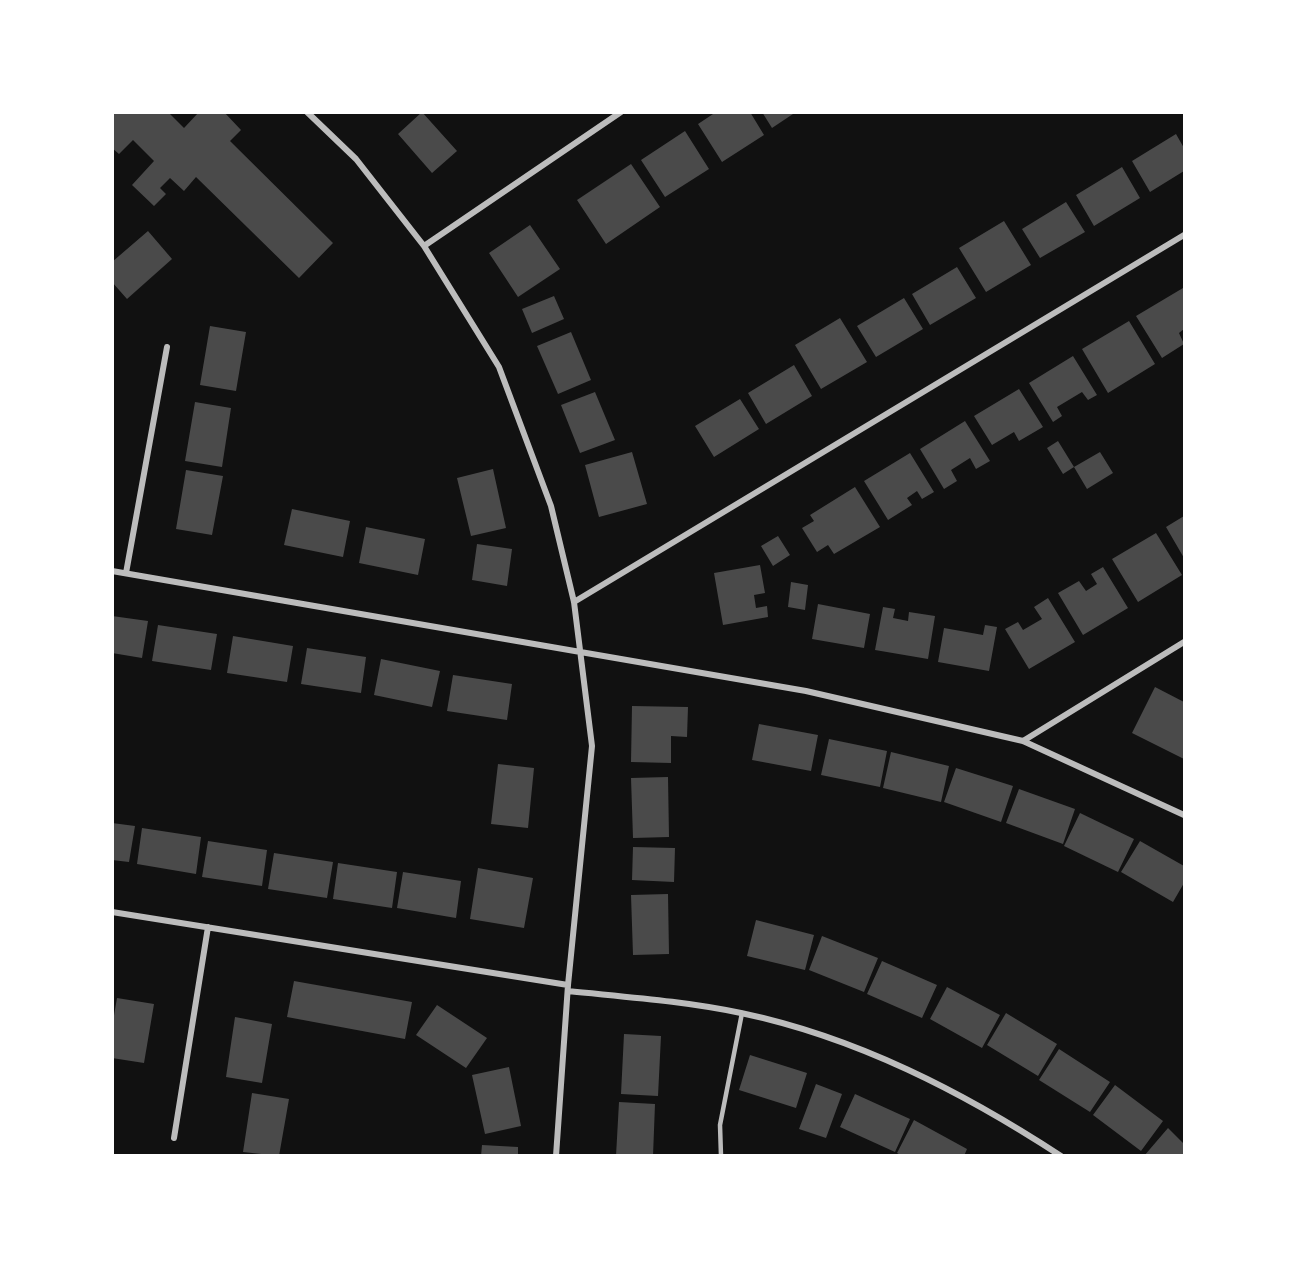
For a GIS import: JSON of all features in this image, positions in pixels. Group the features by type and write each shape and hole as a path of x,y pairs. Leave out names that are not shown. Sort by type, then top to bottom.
{"street":[{"path":"307,112 356,159 424,246 499,367 551,506 574,602 592,746 568,988 556,1155"},
{"path":"424,246 621,112"},
{"path":"574,602 1185,236"},
{"path":"126,573 167,347"},
{"path":"112,571 806,691 1023,741 1185,815"},
{"path":"1023,741 1185,642"},
{"path":"112,912 568,988 665,1000 742,1013 812,1032 878,1056 1001,1117 1060,1155"},
{"path":"174,1138 208,927"}],"lane":[{"path":"721,1155 720,1125 742,1013"}],"building":[{"path":"112,112 168,112 184,128 199,112 224,112 241,130 230,141 333,243 299,278 196,177 184,191 170,178 160,188 166,194 154,206 132,185 154,161 133,140 119,154 112,148"},
{"path":"422,112 457,151 432,173 398,134"},
{"path":"716,112 750,112 764,135 722,162 698,124"},
{"path":"762,112 796,112 772,128"},
{"path":"685,131 709,169 665,197 641,160"},
{"path":"1176,134 1184,148 1184,171 1150,192 1132,161"},
{"path":"631,164 660,207 606,244 577,200"},
{"path":"1122,167 1140,198 1094,226 1076,195"},
{"path":"1066,202 1085,232 1040,258 1022,229"},
{"path":"1004,221 1031,265 986,292 959,248"},
{"path":"530,225 560,269 518,297 489,253"},
{"path":"148,231 172,259 127,299 112,282 112,262"},
{"path":"957,267 976,298 930,325 912,294"},
{"path":"1183,288 1184,329 1179,333 1184,344 1162,358 1136,316"},
{"path":"554,296 564,319 532,333 522,309"},
{"path":"904,298 923,329 876,357 857,326"},
{"path":"840,318 867,362 821,389 795,345"},
{"path":"1129,321 1155,364 1108,393 1082,349"},
{"path":"210,326 246,332 236,391 200,385"},
{"path":"571,332 591,380 558,394 537,346"},
{"path":"1073,356 1097,395 1088,400 1082,392 1057,407 1062,416 1053,422 1029,383"},
{"path":"794,365 812,396 766,424 748,393"},
{"path":"1019,389 1043,427 1019,441 1014,432 992,445 974,416"},
{"path":"595,392 615,440 580,453 561,405"},
{"path":"740,399 759,429 714,457 695,426"},
{"path":"195,402 231,408 222,467 185,461"},
{"path":"965,421 990,461 976,469 970,458 951,470 957,481 944,489 920,449"},
{"path":"1058,441 1074,467 1063,474 1047,448"},
{"path":"632,452 647,504 599,517 585,465"},
{"path":"1100,452 1113,473 1087,489 1074,467"},
{"path":"910,453 934,492 922,499 917,491 907,498 912,505 888,520 864,481"},
{"path":"493,469 506,528 471,536 457,478"},
{"path":"186,470 223,476 212,535 176,529"},
{"path":"855,487 880,527 834,554 828,545 817,552 802,528 814,521 810,515"},
{"path":"292,509 350,521 343,557 284,545"},
{"path":"1184,516 1184,558 1166,527"},
{"path":"366,527 425,539 418,575 359,563"},
{"path":"1156,533 1182,575 1138,602 1112,559"},
{"path":"778,536 790,555 773,566 761,546"},
{"path":"477,544 512,549 507,586 472,580"},
{"path":"760,565 765,593 754,595 756,608 767,606 768,617 723,625 714,573"},
{"path":"1103,567 1128,608 1083,635 1058,593 1079,581 1086,591 1097,584 1091,574"},
{"path":"791,582 808,585 805,610 788,607"},
{"path":"1048,598 1075,642 1029,669 1005,629 1018,622 1023,630 1042,619 1034,607"},
{"path":"818,604 870,614 864,648 812,639"},
{"path":"883,607 895,609 893,618 908,621 909,612 935,616 928,659 875,650"},
{"path":"112,616 148,621 142,658 112,653"},
{"path":"158,625 217,634 211,670 152,661"},
{"path":"985,625 997,627 989,671 938,662 944,628 983,635"},
{"path":"233,636 293,646 287,682 227,673"},
{"path":"307,648 366,657 361,693 301,684"},
{"path":"381,659 440,671 432,707 374,695"},
{"path":"453,675 512,684 507,720 447,711"},
{"path":"1155,687 1184,702 1184,759 1132,733"},
{"path":"632,706 688,707 687,737 671,736 671,763 631,762"},
{"path":"759,724 818,735 811,771 752,760"},
{"path":"829,739 887,751 880,787 821,775"},
{"path":"891,752 949,766 941,802 883,788"},
{"path":"498,764 534,768 528,828 491,824"},
{"path":"956,768 1013,786 1001,822 944,802"},
{"path":"668,777 669,837 633,838 631,778"},
{"path":"1019,789 1075,809 1063,844 1006,823"},
{"path":"1080,813 1134,839 1118,872 1064,846"},
{"path":"112,823 135,826 129,862 112,860"},
{"path":"142,828 201,837 196,874 137,864"},
{"path":"208,841 267,850 262,886 202,877"},
{"path":"1140,841 1184,866 1184,883 1173,902 1121,872"},
{"path":"633,847 675,848 674,882 632,880"},
{"path":"274,853 333,862 327,898 268,889"},
{"path":"338,863 397,872 392,908 333,899"},
{"path":"478,868 533,878 524,928 470,919"},
{"path":"403,872 461,881 456,918 397,908"},
{"path":"668,894 669,954 633,955 631,895"},
{"path":"756,920 814,935 805,970 747,956"},
{"path":"822,936 878,958 864,992 809,970"},
{"path":"882,961 937,985 922,1018 867,994"},
{"path":"294,981 412,1002 405,1039 287,1017"},
{"path":"947,987 1000,1015 982,1048 930,1019"},
{"path":"117,998 154,1004 144,1063 112,1058 112,1027"},
{"path":"437,1005 487,1038 466,1068 416,1035"},
{"path":"1006,1013 1057,1044 1038,1076 987,1045"},
{"path":"235,1017 272,1024 262,1083 226,1077"},
{"path":"624,1034 661,1036 658,1096 621,1094"},
{"path":"1059,1049 1110,1082 1090,1112 1039,1080"},
{"path":"750,1055 807,1073 796,1108 739,1090"},
{"path":"509,1067 521,1126 485,1134 472,1075"},
{"path":"816,1084 842,1094 826,1138 799,1129"},
{"path":"1115,1085 1163,1121 1141,1151 1093,1115"},
{"path":"252,1093 289,1099 279,1156 243,1152"},
{"path":"855,1094 910,1119 895,1152 840,1127"},
{"path":"619,1102 655,1104 653,1156 616,1156"},
{"path":"914,1120 967,1149 964,1156 902,1156 897,1153"},
{"path":"1168,1128 1184,1144 1184,1156 1144,1156"},
{"path":"482,1145 518,1147 518,1156 481,1156"}]}
